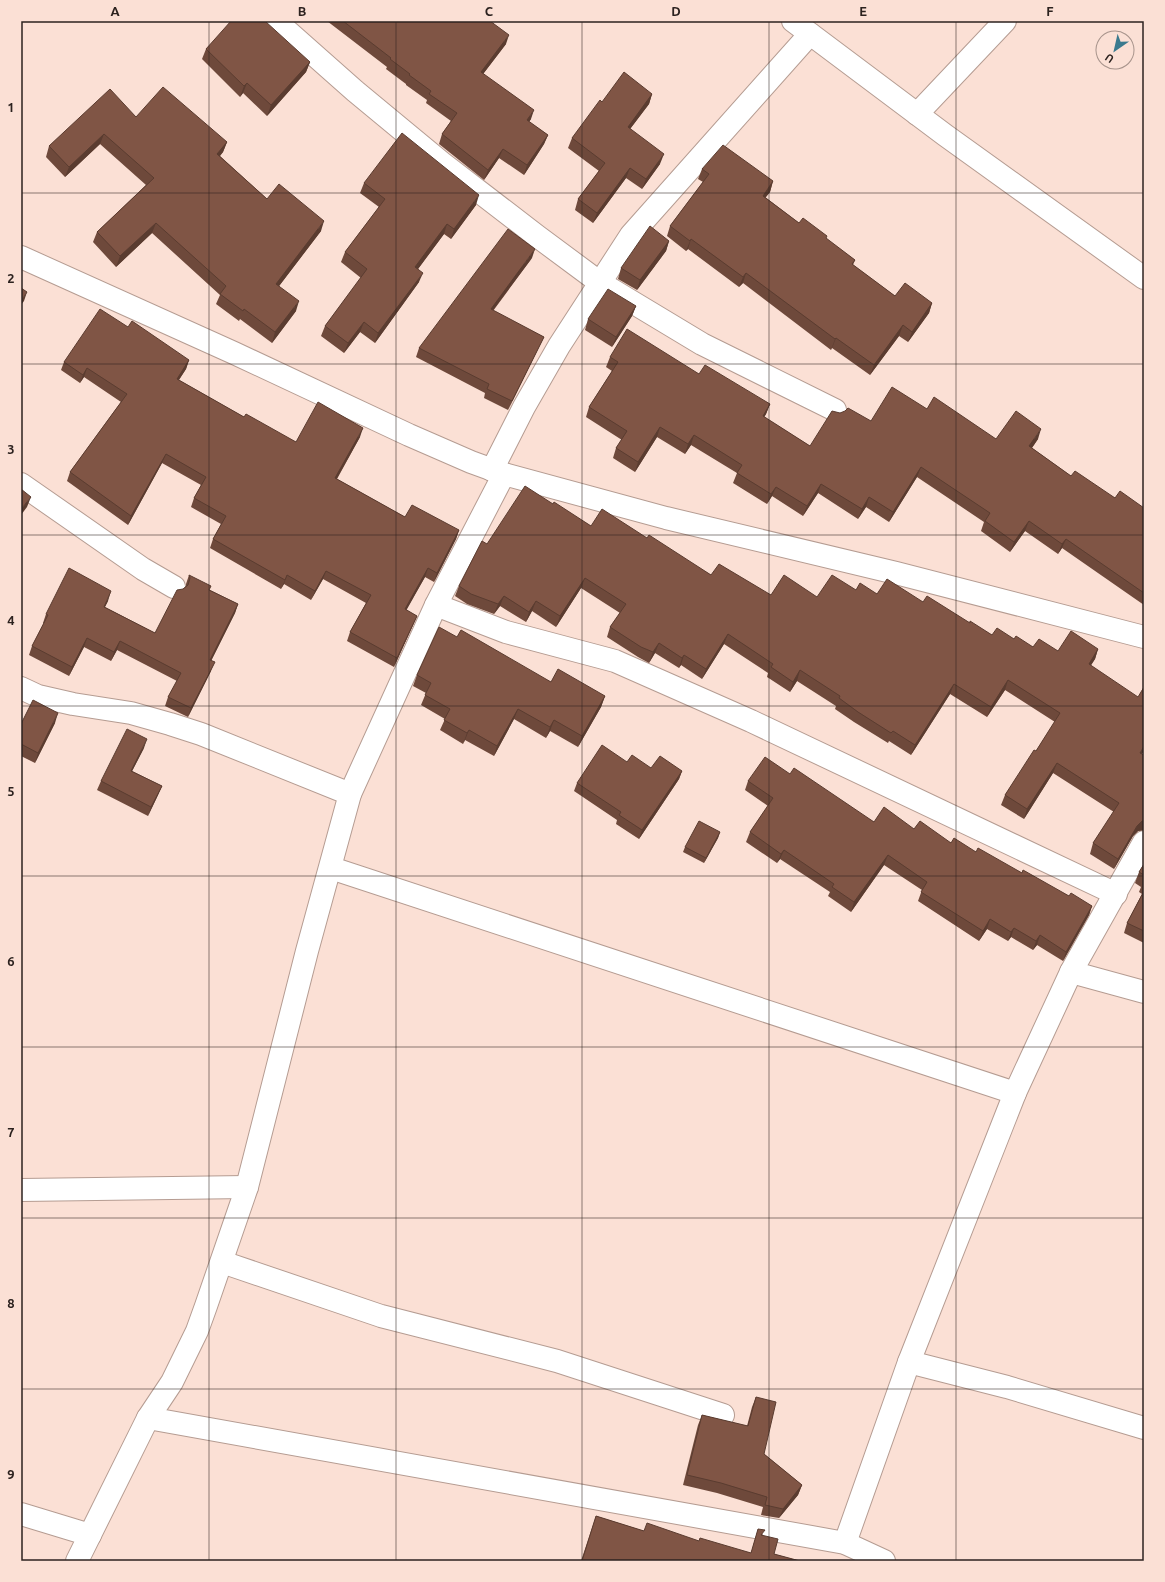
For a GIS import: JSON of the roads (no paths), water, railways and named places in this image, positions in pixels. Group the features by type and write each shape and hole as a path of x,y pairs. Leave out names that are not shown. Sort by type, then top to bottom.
{"street":[{"path":"276,21 355,91 442,163 599,282 702,344 835,410"},
{"path":"917,114 1005,21"},
{"path":"77,1561 148,1418 172,1382 194,1337 222,1262 247,1187 307,951 331,868 350,794 436,604 498,472 524,407 559,346 599,282 631,235 800,25 917,114 1144,278"},
{"path":"21,257 234,353 409,435 498,472 666,518 896,573 1144,636"},
{"path":"21,484 143,569 174,587"},
{"path":"436,604 506,632 615,661 751,721 959,818 1116,894"},
{"path":"21,688 38,696 73,704 132,713 170,724 201,734 350,794"},
{"path":"845,1543 909,1362 1015,1093 1071,972 1144,842"},
{"path":"331,868 1015,1093"},
{"path":"1071,972 1144,992"},
{"path":"21,1190 247,1187"},
{"path":"222,1262 381,1316 557,1362 723,1415"},
{"path":"909,1362 1007,1387 1144,1428"},
{"path":"148,1418 845,1543 884,1561"},
{"path":"21,1514 90,1535"}]}
